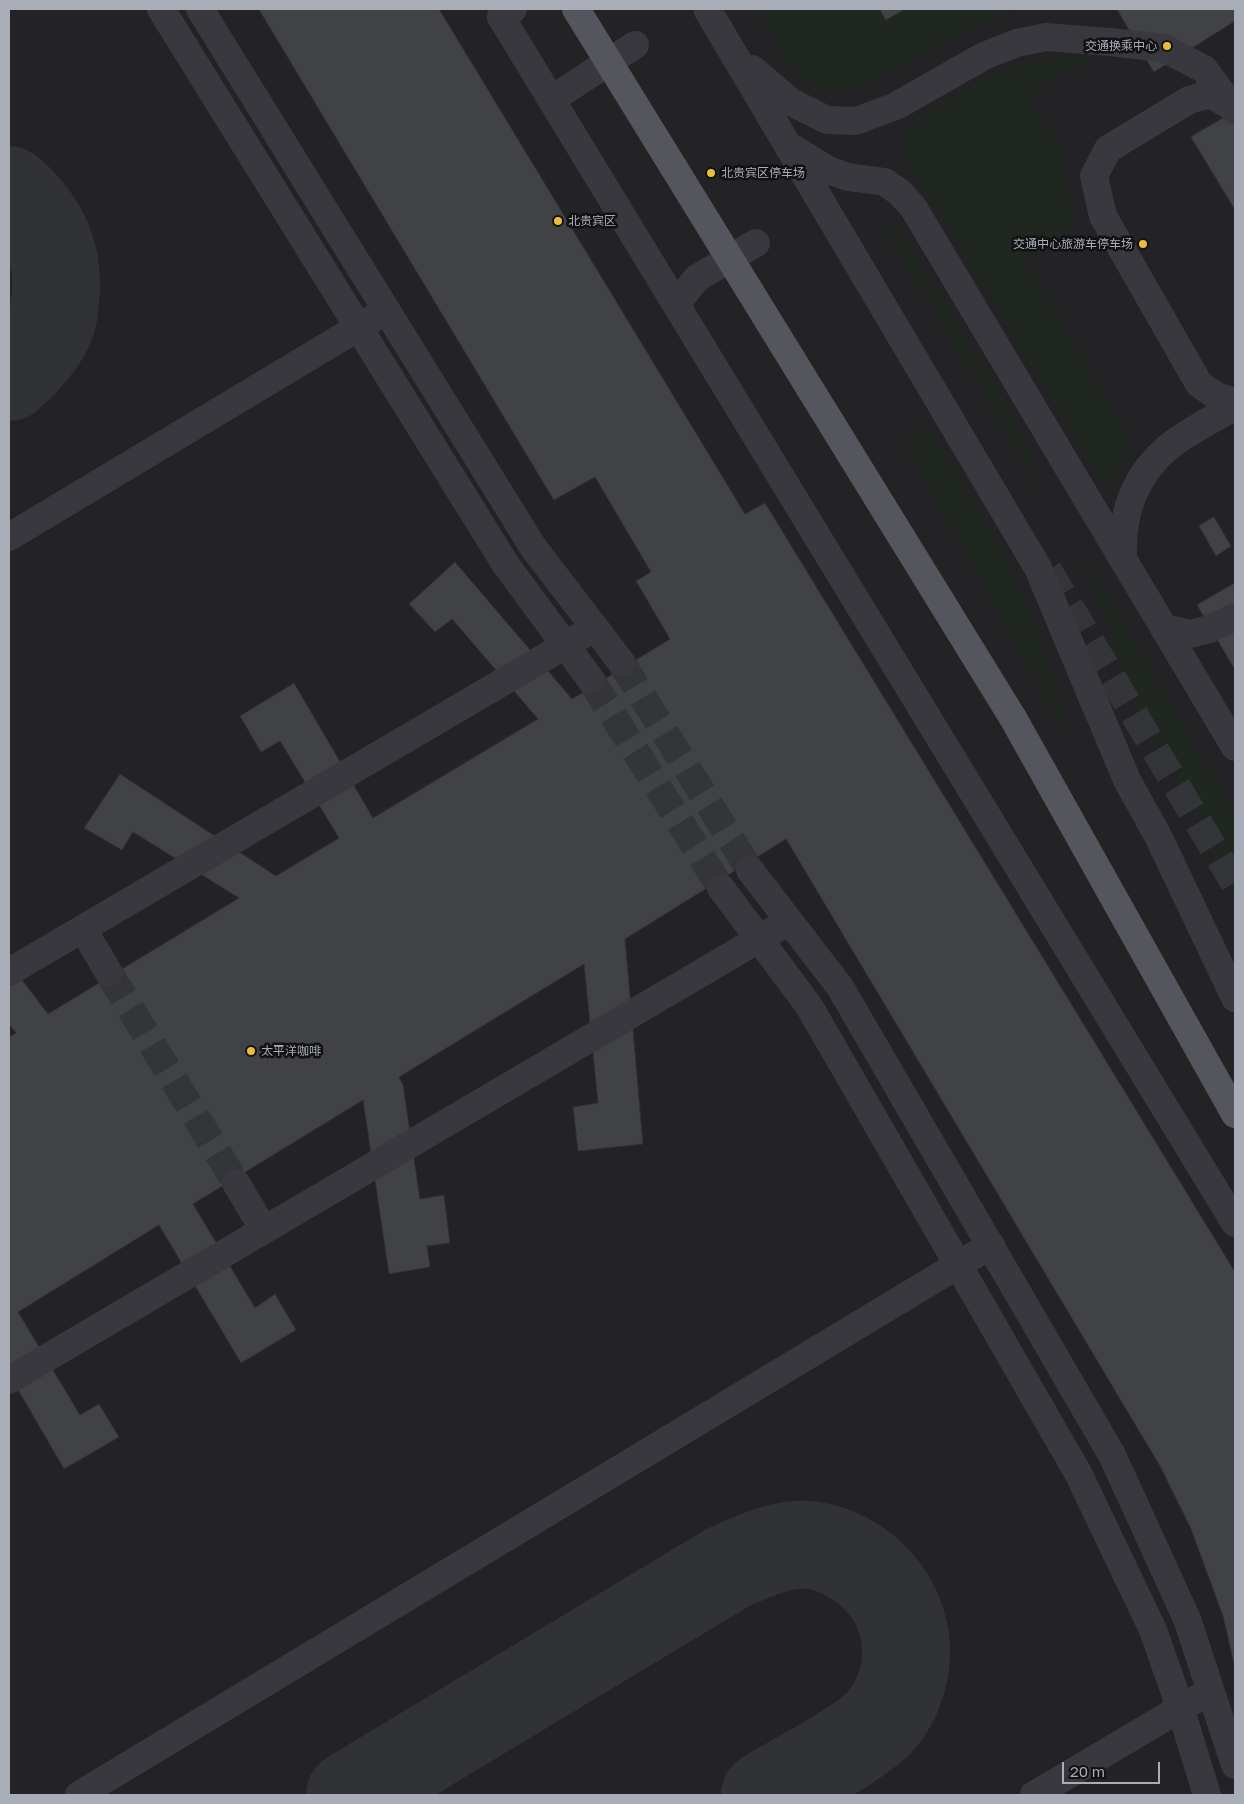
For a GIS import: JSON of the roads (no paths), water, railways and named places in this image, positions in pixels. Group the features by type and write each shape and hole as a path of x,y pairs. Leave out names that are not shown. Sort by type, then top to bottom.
{"main road":[{"path":"576,9 1013,718 1235,1114"}],"lane":[{"path":"161,9 506,565 591,680"},
{"path":"200,9 533,547 622,662"},
{"path":"707,9 1038,568 1127,780 1158,836 1235,998"},
{"path":"500,11 552,100 1235,1223"},
{"path":"735,55 791,102 827,120 856,122 896,106 984,56 1017,44 1046,37 1163,48 1204,69 1234,110"},
{"path":"552,100 635,45"},
{"path":"1234,110 1210,94 1189,100 1108,150 1094,176 1103,216 1199,384 1218,397 1235,402"},
{"path":"790,147 828,170 848,177 885,182 899,192 913,207 1235,748"},
{"path":"676,304 697,278 756,243"},
{"path":"9,537 387,311"},
{"path":"1123,559 1122,537 1125,516 1137,486 1150,465 1167,448 1235,406"},
{"path":"1164,628 1190,634 1209,629 1235,616"},
{"path":"9,972 595,627"},
{"path":"750,870 840,987 992,1245 1112,1455 1187,1618 1235,1765"},
{"path":"721,888 809,1006 1078,1473 1153,1630 1180,1707 1207,1795"},
{"path":"9,1380 790,921"},
{"path":"83,929 109,973"},
{"path":"236,1183 264,1230"},
{"path":"79,1795 958,1263 992,1245"},
{"path":"1034,1795 1180,1707 1212,1691"}],"tunnel":[{"path":"1048,570 1235,884"},
{"path":"621,662 750,870"},
{"path":"591,680 721,888"},
{"path":"109,973 236,1183"}],"place":[{"name":"交通换乘中心","path":"1167,46"},
{"name":"北贵宾区停车场","path":"711,173"},
{"name":"北贵宾区","path":"558,221"},
{"name":"交通中心旅游车停车场","path":"1143,244"},
{"name":"太平洋咖啡","path":"251,1051"}]}
